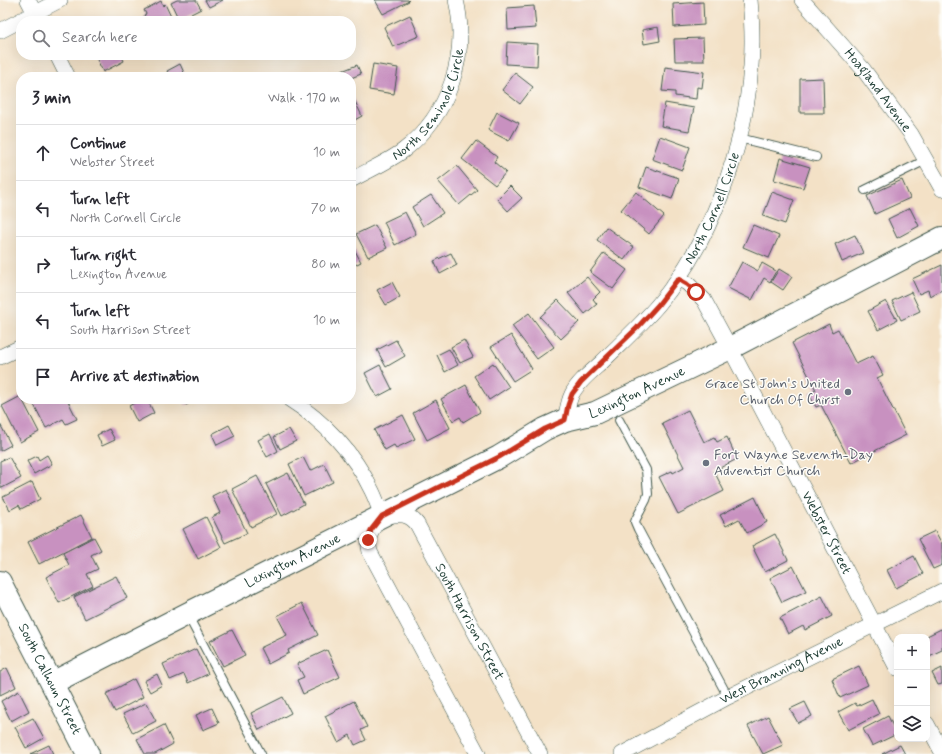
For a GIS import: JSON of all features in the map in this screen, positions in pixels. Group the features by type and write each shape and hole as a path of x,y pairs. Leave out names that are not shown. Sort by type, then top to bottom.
{"street":[{"path":"34,11 60,0"},
{"name":"North Seminole Circle","path":"356,177 387,161 403,150 419,136 442,105 452,81 458,58 460,33 456,0"},
{"name":"North Cornell Circle","path":"565,420 572,394 581,382 637,328 658,305 678,279 705,233 723,193 746,111 752,66 750,0"},
{"name":"Hoagland Avenue","path":"802,0 863,69 911,134 942,189"},
{"path":"0,31 16,22"},
{"path":"60,60 66,72"},
{"name":"Lexington Avenue","path":"52,684 187,614 499,457 545,429 565,420 595,413 730,348 942,238"},
{"name":"Webster Street","path":"678,279 687,284 704,300 894,662"},
{"path":"0,357 16,349"},
{"path":"296,404 310,413 337,439 373,491 382,516 371,530 368,540 370,552 478,754"},
{"name":"South Harrison Street","path":"382,516 403,514 414,519 540,754"},
{"name":"West Branning Avenue","path":"622,754 728,698 942,591"},
{"name":"South Calhoun Street","path":"2,596 52,684 88,754"},
{"path":"930,730 942,752"}],"lane":[{"path":"739,138 816,157"},
{"path":"865,190 926,160"},
{"path":"619,420 646,470 648,494 636,519 638,529 728,698"},
{"path":"187,614 261,754"}],"building":[{"path":"177,0 196,0 201,9 187,16 177,16 171,3"},
{"path":"205,0 223,0 209,7"},
{"path":"375,0 408,0 409,1 383,14"},
{"path":"161,1 163,6 165,4 171,16 144,16 146,14 144,10"},
{"path":"703,2 704,25 674,27 673,4"},
{"path":"534,6 536,28 508,30 507,8"},
{"path":"410,15 419,36 393,47 384,27"},
{"path":"658,27 660,41 644,44 642,30"},
{"path":"703,38 704,61 675,61 674,39"},
{"path":"507,42 538,44 537,66 506,64"},
{"path":"97,60 124,60 124,61 103,72"},
{"path":"180,64 184,72 168,72"},
{"path":"373,64 398,68 394,94 369,90"},
{"path":"357,65 361,74 356,76 356,72 342,71"},
{"path":"665,67 704,72 702,88 697,87 696,99 675,96 675,92 662,91"},
{"path":"515,73 533,87 520,104 502,90"},
{"path":"823,78 824,113 800,113 800,79"},
{"path":"356,103 362,116 356,119"},
{"path":"665,103 694,108 689,131 661,126"},
{"path":"497,112 519,123 509,141 488,130"},
{"path":"660,136 690,147 682,170 652,159"},
{"path":"476,141 497,157 494,162 506,172 495,185 462,159"},
{"path":"780,158 810,167 803,188 774,180"},
{"path":"457,166 477,190 459,205 438,181"},
{"path":"646,167 679,178 672,199 639,187"},
{"path":"902,180 910,198 875,214 867,196"},
{"path":"510,186 522,198 508,211 497,199"},
{"path":"636,192 664,216 649,234 621,210"},
{"path":"772,192 794,200 785,224 763,216"},
{"path":"431,195 443,213 423,226 412,207"},
{"path":"910,208 919,226 897,238 888,219"},
{"path":"405,212 416,234 395,245 384,222"},
{"path":"375,225 387,248 368,257 356,234"},
{"path":"753,225 779,236 769,258 743,247"},
{"path":"606,227 634,247 624,260 597,240"},
{"path":"855,235 863,253 842,262 835,244"},
{"path":"356,252 361,262 356,264"},
{"path":"451,253 457,265 440,274 434,261"},
{"path":"604,253 627,270 613,289 590,272"},
{"path":"742,262 758,271 762,263 776,271 770,282 764,278 752,300 728,288"},
{"path":"942,265 942,290 930,296 928,290 919,294 912,279"},
{"path":"779,269 792,277 783,290 771,282"},
{"path":"587,277 600,292 593,299 597,304 585,314 568,293"},
{"path":"392,282 400,297 386,305 377,290"},
{"path":"911,292 920,311 901,320 892,301"},
{"path":"558,300 579,322 561,339 540,317"},
{"path":"886,301 897,320 878,330 868,311"},
{"path":"529,313 554,347 537,359 512,326"},
{"name":"Grace St John's United Church Of Chirst","path":"829,324 832,332 838,329 856,364 873,356 883,375 877,378 906,435 851,463 821,405 816,407 809,394 816,390 792,343"},
{"path":"511,335 532,369 513,381 491,347"},
{"path":"396,340 405,356 386,367 377,350"},
{"path":"464,340 473,357 460,363 451,347"},
{"path":"449,349 458,365 445,372 437,355"},
{"path":"493,363 509,387 489,400 474,376"},
{"path":"380,365 392,389 377,397 365,373"},
{"path":"466,385 480,412 463,422 460,417 453,421 441,399"},
{"path":"16,399 16,404 25,404 39,432 20,442 2,406"},
{"path":"436,400 450,428 427,440 413,413"},
{"path":"34,404 70,404 77,419 66,424 63,419 46,428"},
{"path":"132,404 150,404 154,413 137,422 129,406"},
{"name":"Fort Wayne Seventh-Day Adventist Church","path":"688,410 704,442 714,437 717,442 727,437 737,459 714,471 724,491 678,514 659,477 672,471 673,473 684,467 662,423"},
{"path":"403,415 415,439 396,448 394,445 385,450 374,430"},
{"path":"0,424 11,445 0,451"},
{"path":"229,425 235,436 217,445 212,434"},
{"path":"109,429 115,440 102,446 97,435"},
{"path":"289,429 296,441 280,449 274,437"},
{"path":"270,434 278,451 267,457 258,440"},
{"path":"47,455 52,464 34,474 27,461 37,456 39,460"},
{"path":"9,457 21,478 2,488 0,484 0,461"},
{"path":"303,457 310,471 324,464 333,482 304,496 289,464"},
{"path":"288,473 304,504 282,516 266,484"},
{"path":"257,476 277,514 251,527 232,489"},
{"path":"32,482 40,499 21,509 19,505 10,510 3,497"},
{"path":"226,489 247,533 225,543 212,517 220,513 212,496"},
{"path":"755,497 767,522 747,533 739,519 726,526 720,515"},
{"path":"81,515 92,537 39,564 28,542"},
{"path":"206,517 221,547 198,559 183,529"},
{"path":"935,531 942,544 942,565 933,569 918,539"},
{"path":"775,534 788,560 765,572 752,546"},
{"path":"94,537 101,550 91,555 98,569 87,574 93,586 59,603 46,577 69,565 63,553"},
{"path":"914,556 923,574 896,588 887,570"},
{"path":"793,566 806,591 782,602 770,578"},
{"path":"116,576 127,598 85,619 74,597"},
{"path":"822,596 832,616 805,630 803,626 788,634 780,618"},
{"path":"302,603 318,635 288,650 289,653 268,664 260,648 287,635 277,616"},
{"path":"941,629 942,631 942,650 930,656 930,634"},
{"path":"232,630 245,655 223,666 210,641"},
{"path":"196,649 208,674 188,683 184,674 170,680 163,664"},
{"path":"327,650 340,677 303,694 297,680 304,677 297,664"},
{"path":"859,666 868,685 840,698 832,679"},
{"path":"7,668 16,687 0,695 0,672"},
{"path":"942,668 942,684 938,685 932,673"},
{"path":"157,674 162,685 150,692 144,681"},
{"path":"134,679 143,697 115,712 106,694"},
{"path":"19,691 29,711 11,721 1,701"},
{"path":"283,697 291,713 259,730 251,713"},
{"path":"872,699 879,714 848,730 838,712 855,703 857,706"},
{"path":"354,701 367,727 361,730 366,740 355,745 350,735 338,742 325,716"},
{"path":"805,702 812,716 798,723 790,709"},
{"path":"146,703 156,721 133,733 123,714"},
{"path":"212,708 219,723 203,730 196,715"},
{"path":"768,716 783,745 763,754 748,726"},
{"path":"888,716 894,728 894,735 872,746 863,729"},
{"path":"33,718 44,738 26,748 15,727"},
{"path":"164,725 173,744 155,754 145,754 137,739"},
{"path":"49,745 53,754 30,754"},
{"path":"900,745 905,754 882,754"}],"place":[{"name":"Grace St John's United Church Of Chirst","path":"848,392"},
{"name":"Fort Wayne Seventh-Day Adventist Church","path":"706,463"}],"route":[{"path":"368,540 371,530 382,516 499,457 545,429 565,420 572,394 581,382 637,328 658,305 678,279 687,284 696,292"}]}
